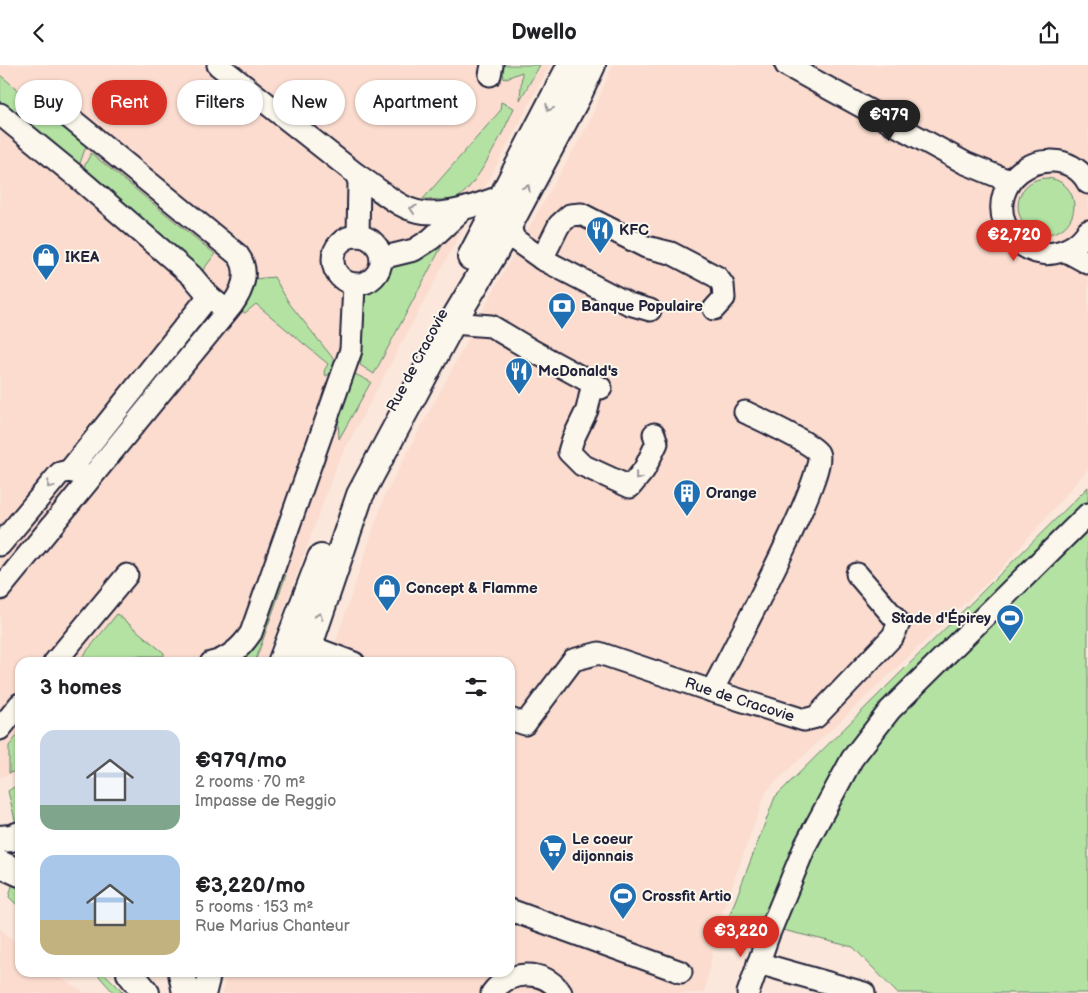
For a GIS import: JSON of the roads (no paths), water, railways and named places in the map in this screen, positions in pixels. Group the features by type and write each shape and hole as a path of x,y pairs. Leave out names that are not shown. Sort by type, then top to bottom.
{"main road":[{"name":"Rue de Cracovie","path":"283,657 339,510 360,463 411,372 571,65"},
{"name":"Rue de Cracovie","path":"306,654 360,495 452,323 578,95 592,65"},
{"path":"0,839 15,837"},
{"path":"0,864 15,871"},
{"path":"133,977 146,993"},
{"path":"183,977 186,993"}],"street":[{"path":"218,65 356,174 401,205 413,211 427,213 461,211 502,196"},
{"path":"786,65 965,163 1009,181"},
{"path":"0,113 192,276 209,296 227,311"},
{"path":"0,589 227,311 239,295 244,278 245,269 238,255 79,125"},
{"path":"1088,183 1085,177 1072,166 1056,161 1038,161 1022,168 1009,181 1003,196 1002,212 1006,227 1015,241 1032,251 1048,254 1066,251 1080,242 1088,231"},
{"path":"356,174 360,182 358,235"},
{"path":"381,258 414,250 431,239 461,211"},
{"path":"542,259 559,225 570,215 581,214 646,247 671,253 717,277 723,285 724,298 714,309"},
{"path":"508,224 514,239 542,259 629,304 650,310"},
{"path":"358,235 368,238 375,243 381,258 380,267 376,275 362,284 346,282 339,277 332,261 337,245 343,239 358,235"},
{"path":"1066,251 1088,263"},
{"path":"228,657 244,643 251,633 351,350 354,284"},
{"path":"69,471 209,296"},
{"path":"452,323 491,325 597,385 569,452 582,465 630,487 644,470 657,443 654,434"},
{"path":"712,691 763,595 808,496 820,459 818,452 805,443 745,411"},
{"path":"0,545 60,473 69,471 79,472 92,477"},
{"path":"748,993 768,936 806,844 852,759 890,710 1088,514"},
{"name":"Rue de Cracovie","path":"515,722 524,724 572,661 599,653 804,720 816,717 893,636 900,623 857,574"},
{"path":"59,657 127,575"},
{"name":"Rue de Cracovie","path":"306,654 322,657"},
{"path":"0,729 15,710"},
{"path":"515,912 681,972"},
{"path":"758,963 864,993"},
{"path":"515,976 520,974 534,975 548,980 561,993"},
{"path":"205,993 209,977"},
{"path":"491,984 512,977"}],"place":[{"name":"KFC","path":"600,254"},
{"name":"IKEA","path":"46,281"},
{"name":"Banque Populaire","path":"562,330"},
{"name":"McDonald's","path":"519,395"},
{"name":"Orange","path":"687,517"},
{"name":"Concept & Flamme","path":"387,612"},
{"name":"Stade d'Épirey","path":"1010,642"},
{"name":"Le coeur dijonnais","path":"553,872"},
{"name":"Crossfit Artio","path":"623,920"}]}
